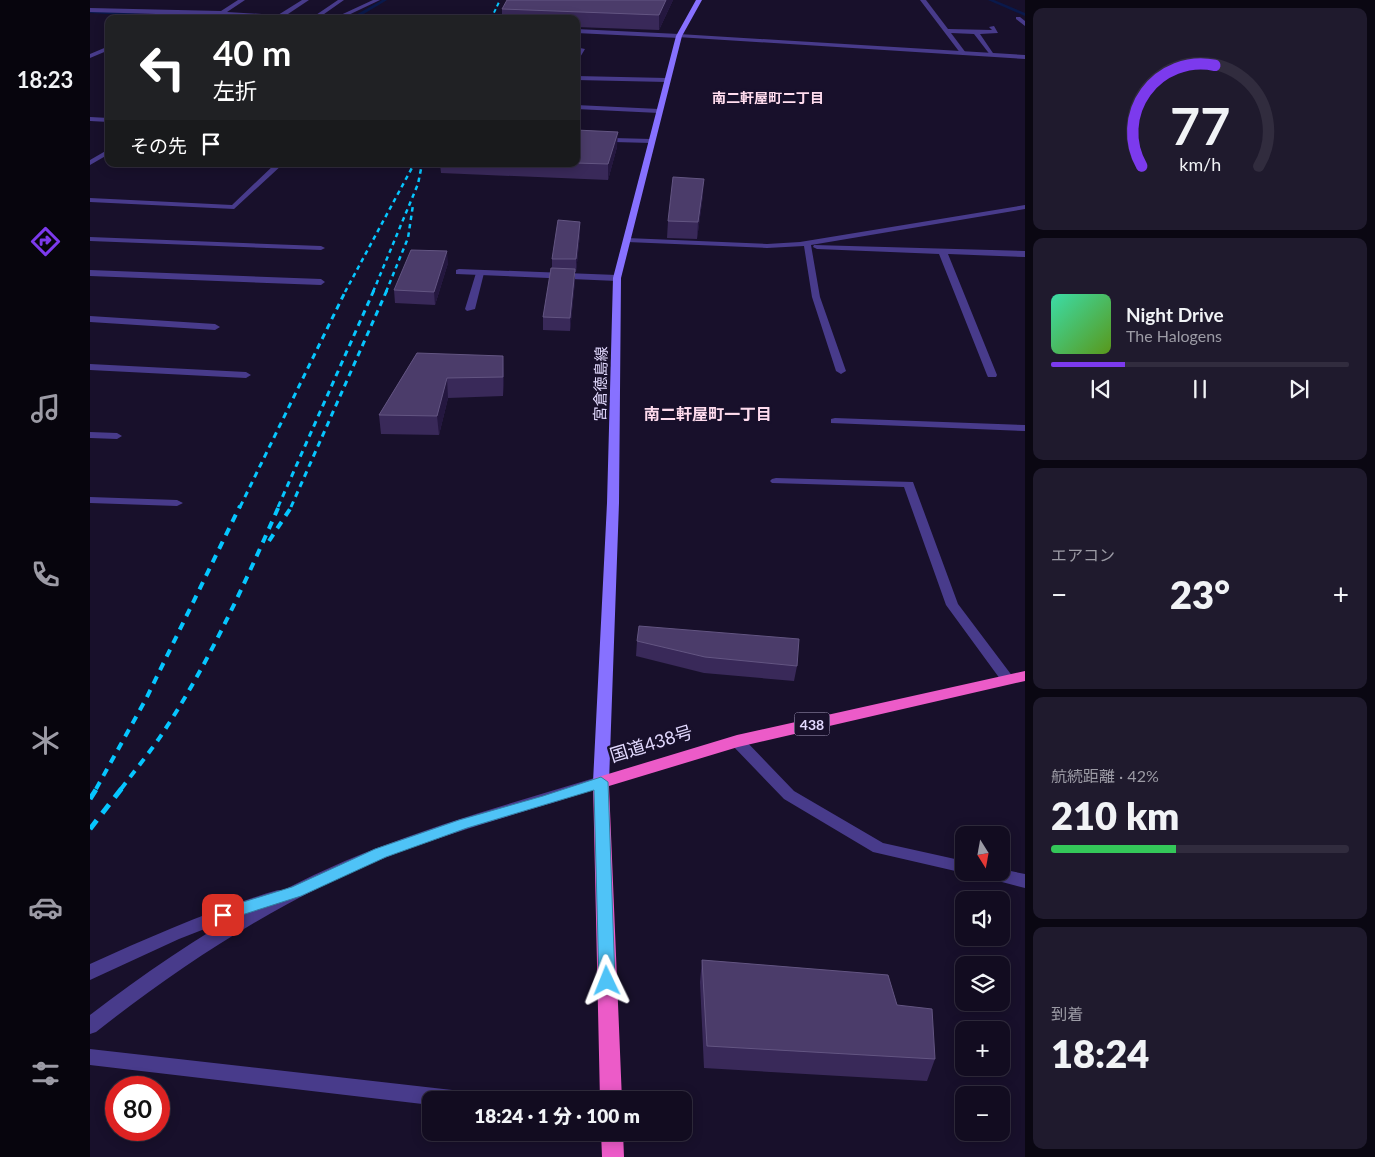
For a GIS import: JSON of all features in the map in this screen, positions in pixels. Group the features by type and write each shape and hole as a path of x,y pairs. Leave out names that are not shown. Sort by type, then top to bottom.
{"highway":[{"name":"国道438号","path":"611,1091 601,782 737,741 1025,676"},
{"path":"612,1141 613,1157"}],"main road":[{"name":"宮倉徳島線","path":"601,782 613,503 617,278 679,36 699,0"}],"street":[{"path":"222,13 242,0"},
{"path":"282,15 306,0"},
{"path":"319,15 341,0"},
{"path":"344,15 377,0"},
{"path":"924,0 963,54"},
{"path":"120,10 129,5"},
{"path":"90,10 171,11 250,15"},
{"path":"168,15 171,11"},
{"path":"1018,18 1025,24"},
{"path":"947,31 996,32 992,28"},
{"path":"580,31 1025,57"},
{"path":"976,32 993,55"},
{"path":"580,53 582,49"},
{"path":"90,56 105,50"},
{"path":"580,78 668,80"},
{"path":"580,107 659,111"},
{"path":"90,119 105,120"},
{"path":"580,138 651,141"},
{"path":"90,163 94,155"},
{"path":"90,200 234,207 275,167"},
{"path":"804,245 1025,207"},
{"path":"90,239 321,248"},
{"path":"627,240 1025,254"},
{"path":"804,245 816,297 841,371"},
{"path":"942,250 992,375"},
{"path":"90,272 321,282"},
{"path":"459,272 617,278"},
{"path":"470,309 480,273"},
{"path":"90,319 215,327"},
{"path":"90,367 246,375"},
{"path":"835,421 1025,428"},
{"path":"90,435 117,436"},
{"path":"776,481 909,484 952,605 1008,680"},
{"path":"90,500 177,503"},
{"path":"737,741 789,795 879,848 955,865"},
{"path":"90,1026 193,950 296,891 381,853 464,823 545,801 601,782"},
{"path":"1010,877 1025,881"},
{"path":"90,972 214,918 296,891"},
{"path":"90,1057 422,1095"}],"building":[{"path":"507,0 666,0 659,15 502,9"},
{"path":"580,130 618,132 608,164 580,163"},
{"path":"673,177 704,179 698,222 668,221"},
{"path":"558,220 580,222 576,259 552,259"},
{"path":"411,250 447,251 434,292 394,290"},
{"path":"551,268 575,269 570,318 543,317"},
{"path":"417,353 503,356 503,377 447,378 437,416 379,415"},
{"path":"639,626 799,639 797,666 705,657 637,641"},
{"path":"702,960 888,975 897,1005 932,1009 935,1059 707,1046"}],"waterway":[{"path":"359,15 385,0"},
{"path":"990,0 1025,15"},
{"path":"90,12 149,15"}],"railway":[{"path":"493,15 500,0"},
{"path":"345,292 412,167"},
{"path":"373,292 418,184 421,167"},
{"path":"386,292 408,238 413,205"},
{"path":"278,507 374,290"},
{"path":"291,507 387,290"},
{"path":"240,507 345,292"},
{"path":"96,789 146,699 240,506"},
{"path":"121,789 158,740 193,684 238,596 279,506"},
{"path":"269,541 292,506"},
{"path":"90,799 97,788"},
{"path":"90,829 122,788"}],"district":[{"name":"南二軒屋町二丁目","path":"768,97"},
{"name":"南二軒屋町一丁目","path":"708,413"}],"route":[{"path":"223,915 296,891 381,853 464,823 545,801 601,782 607,981"}]}
